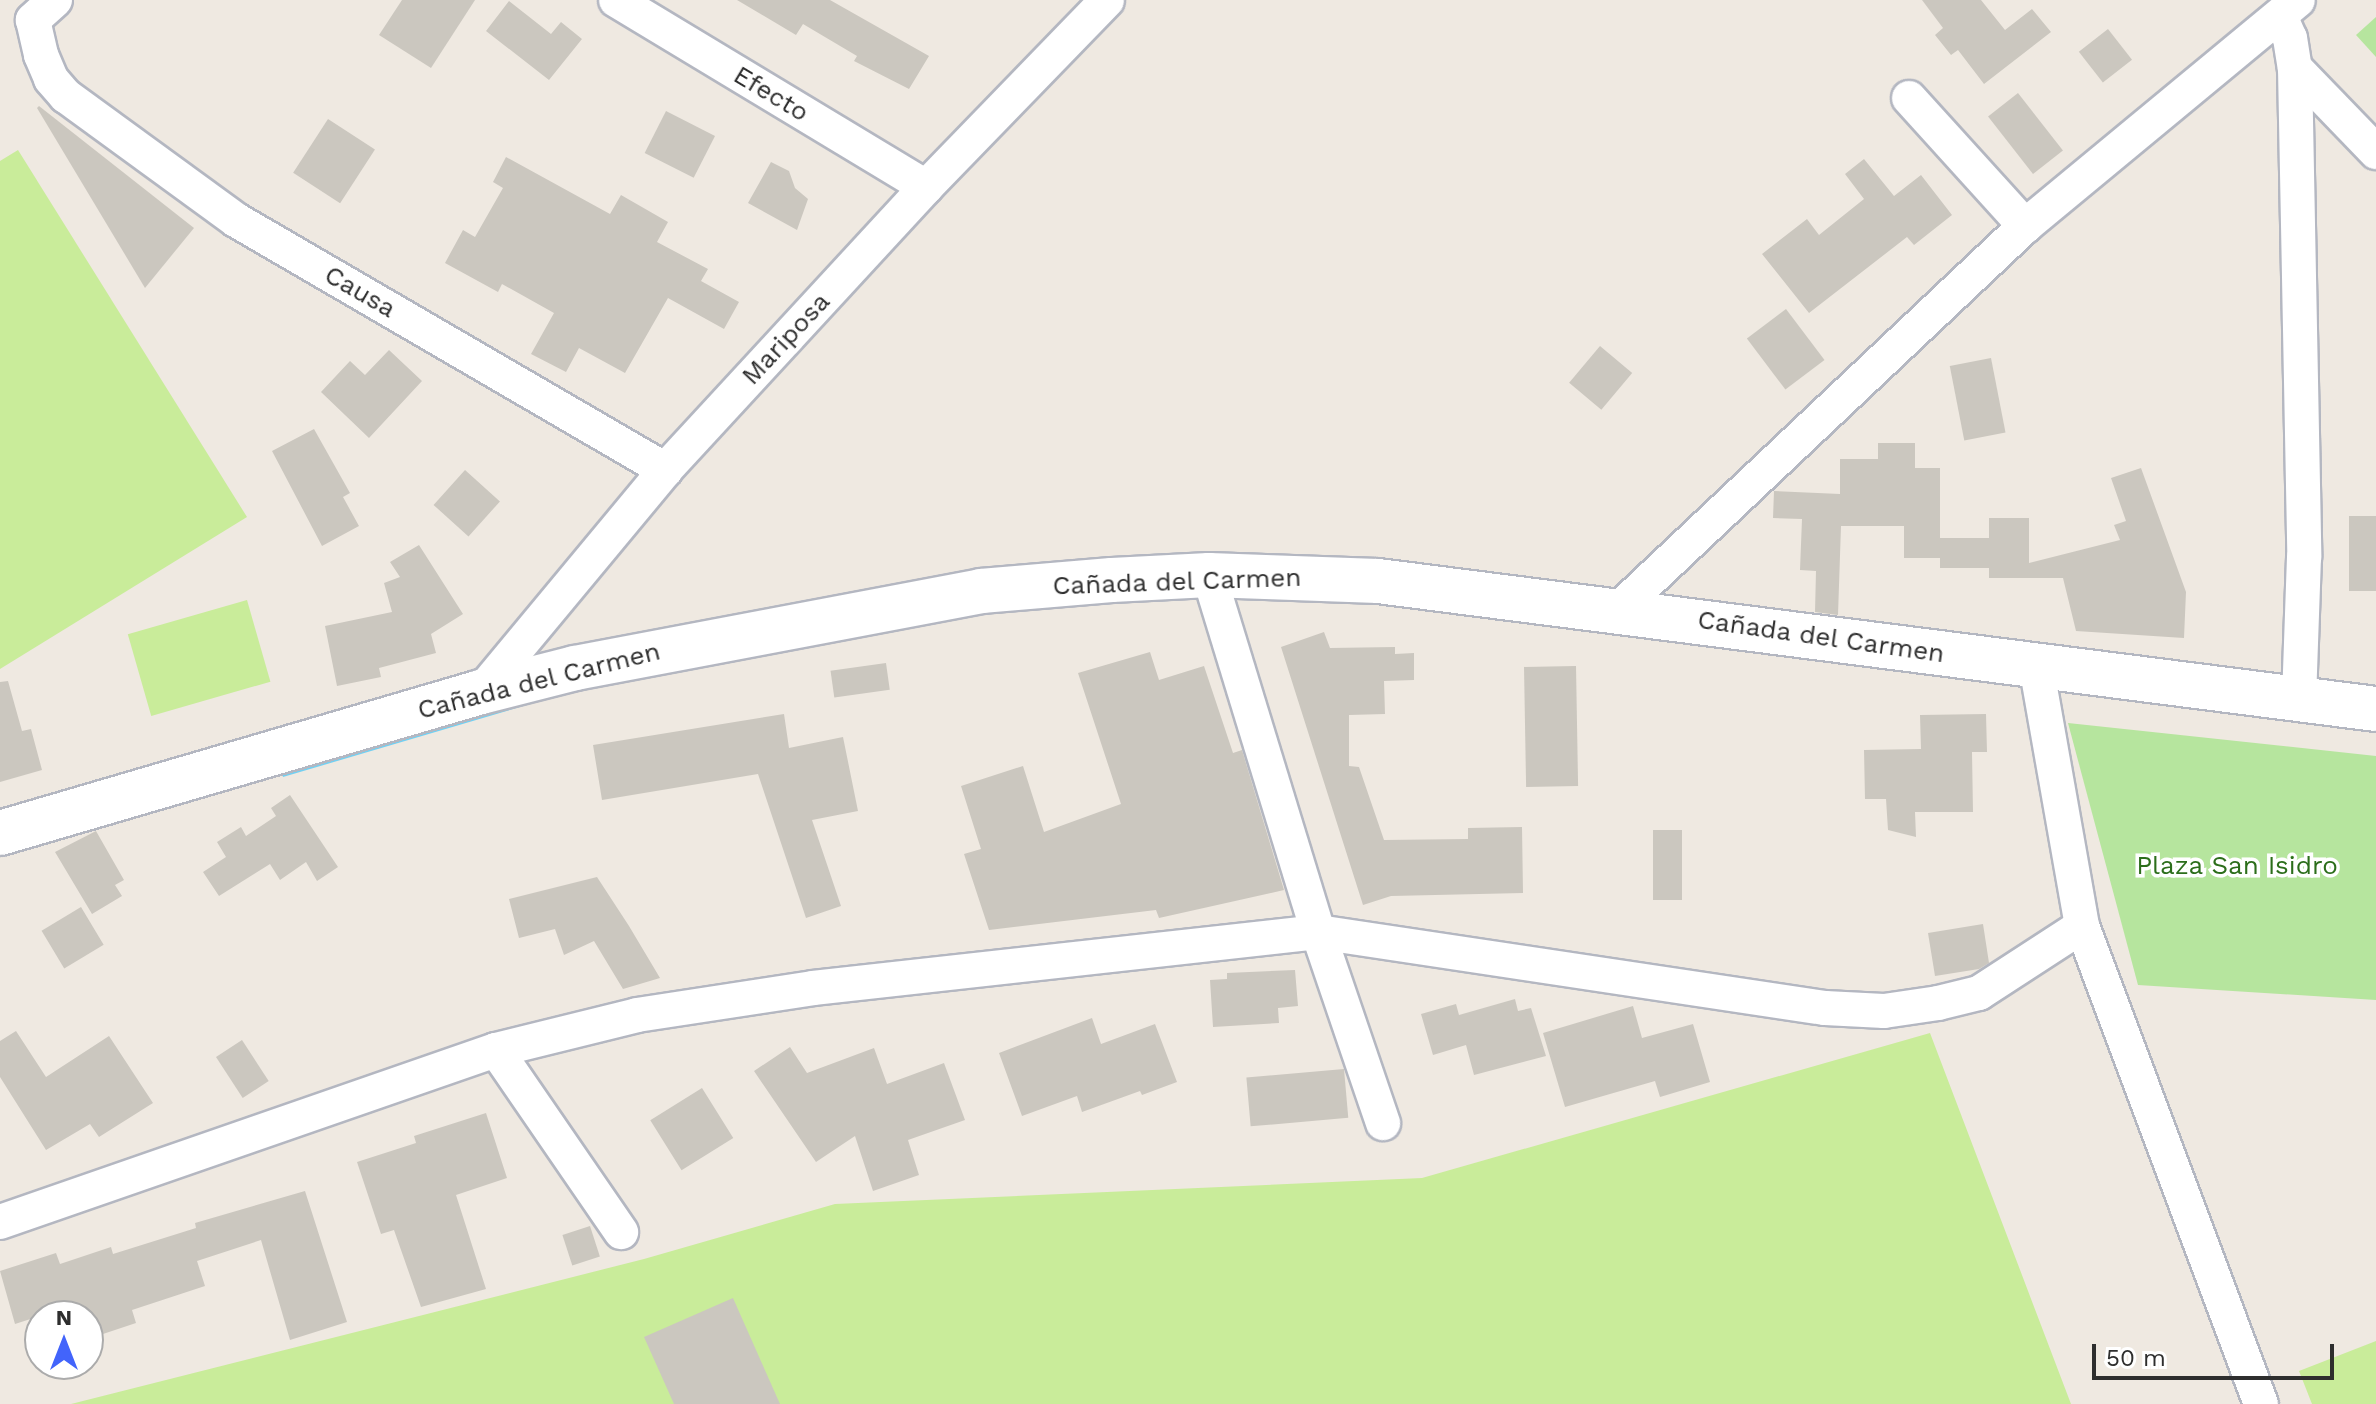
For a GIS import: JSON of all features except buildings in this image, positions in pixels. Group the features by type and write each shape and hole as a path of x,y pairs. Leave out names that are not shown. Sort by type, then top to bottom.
{"street":[{"name":"Causa","path":"55,0 33,20 41,55 51,79 66,96 236,220 665,470"},
{"name":"Efecto","path":"616,0 926,187"},
{"name":"Mariposa","path":"481,692 665,470 926,187 1107,0"},
{"path":"2289,8 2295,68 2304,557 2299,700"},
{"path":"1618,610 2025,226 2289,8"},
{"path":"2295,68 2376,152"},
{"path":"1909,98 2025,226"},
{"path":"1209,575 1318,932 1383,1123"},
{"name":"Cañada del Carmen","path":"0,833 481,692 675,647 981,591 1209,575 1378,581 2376,709"},
{"path":"2036,665 2082,926 2261,1404"},
{"path":"0,1222 496,1050 637,1015 813,988 1318,932 1825,1008 1884,1011 1979,993 2082,926"},
{"path":"496,1050 621,1232"}],"green space":[{"path":"2376,17 2376,57 2356,35"},
{"path":"18,150 247,517 0,669 0,161"},
{"path":"247,600 270,682 151,716 128,634"},
{"name":"Plaza San Isidro","path":"2068,723 2376,756 2376,1000 2138,985"},
{"path":"1930,1033 2071,1404 71,1404 644,1259 835,1204 1422,1178"},
{"path":"2376,1341 2376,1404 2312,1404 2299,1371"}],"water":[{"path":"543,698 283,777 282,774"}]}
